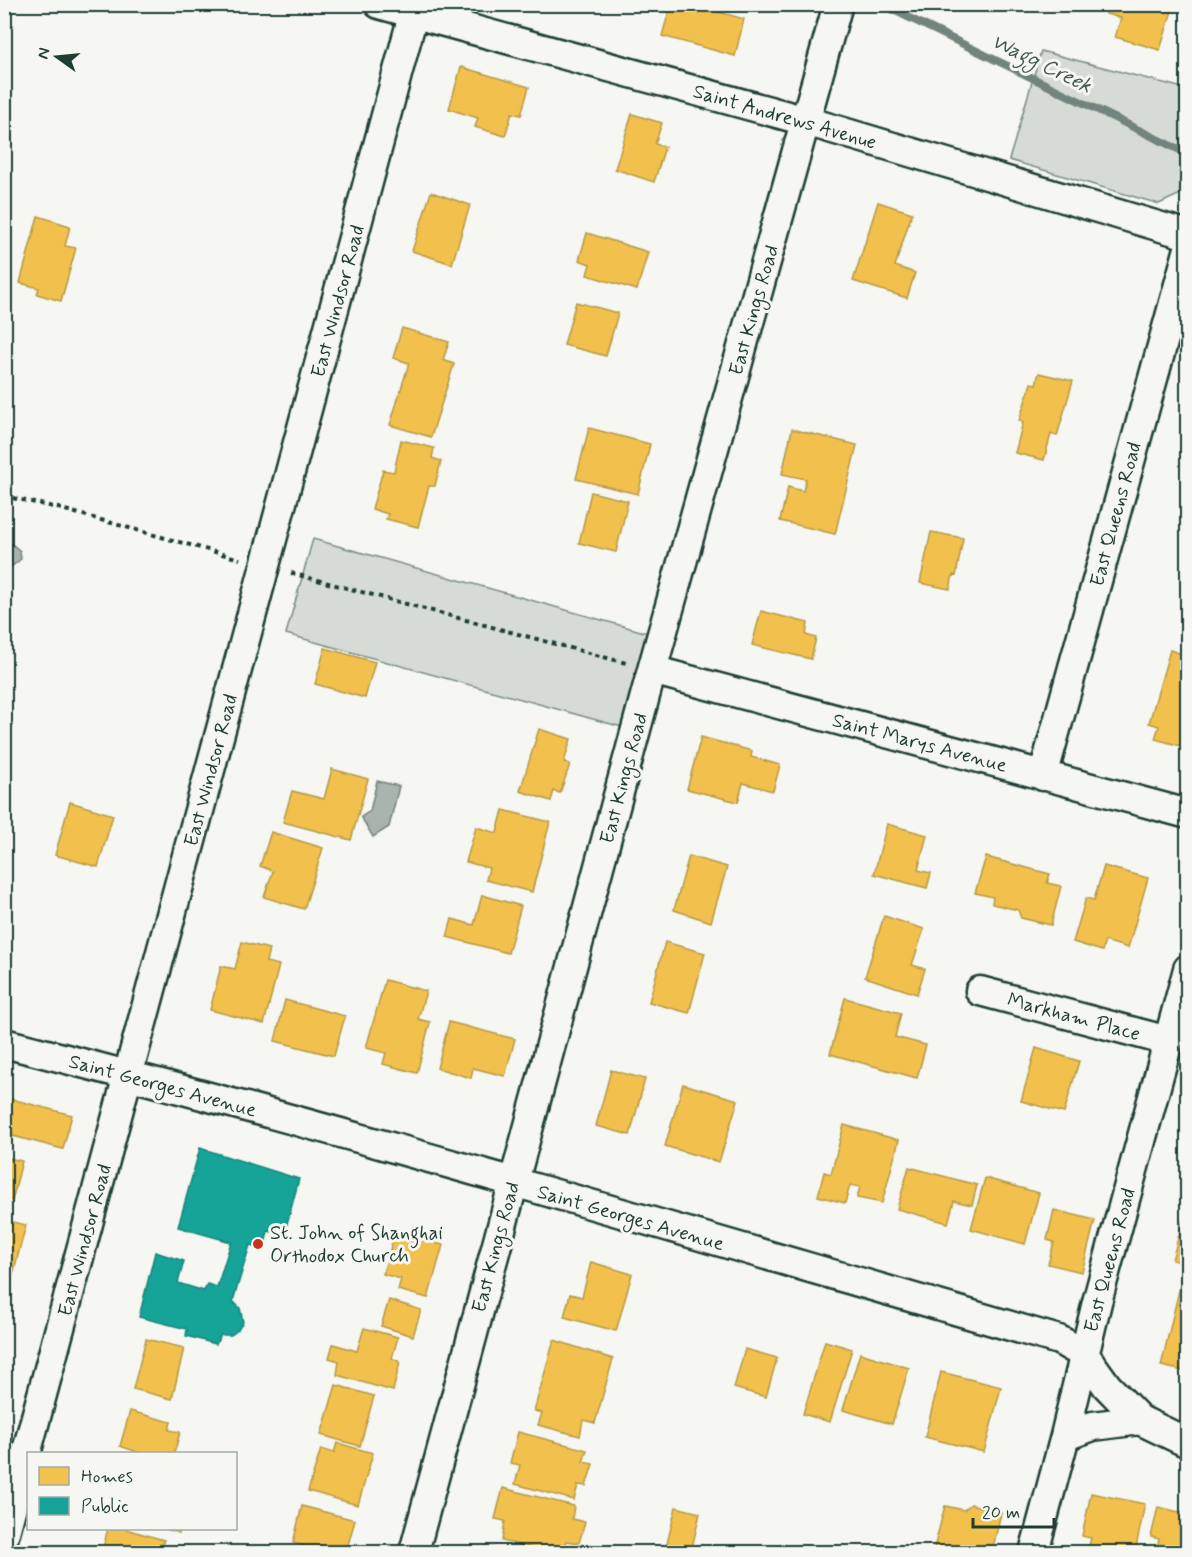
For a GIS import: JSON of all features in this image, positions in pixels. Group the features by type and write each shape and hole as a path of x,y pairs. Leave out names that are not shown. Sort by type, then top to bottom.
{"street":[{"name":"Saint Andrews Avenue","path":"380,4 415,9 806,121 1188,235"},
{"name":"East Kings Road","path":"414,1552 652,670 838,4"},
{"name":"East Windsor Road","path":"4,1536 415,9"},
{"name":"East Queens Road","path":"1043,776 1188,252"},
{"name":"Saint Marys Avenue","path":"652,670 1188,814"},
{"name":"East Queens Road","path":"1034,1552 1084,1354 1188,969"},
{"name":"Markham Place","path":"980,991 1168,1041"},
{"name":"Saint Georges Avenue","path":"4,1043 128,1074 1059,1340 1084,1354 1107,1386 1140,1420 1188,1443"},
{"path":"1065,1436 1093,1426 1140,1420"}],"path":[{"path":"4,496 58,508 266,567 652,670"}],"shaded area":[{"path":"1041,51 1187,89 1187,191 1159,204 1009,160"},
{"path":"313,539 648,633 622,727 286,634"},
{"path":"7,540 20,551 21,559 5,572 5,542"},
{"path":"377,781 399,786 389,827 373,837 361,817 370,811"}],"building: Homes":[{"path":"671,4 690,4 744,19 735,56 662,36"},
{"path":"1109,4 1174,4 1160,50 1115,37 1121,18 1106,14"},
{"path":"461,67 529,87 521,115 512,113 505,136 475,127 478,118 449,109"},
{"path":"632,114 662,123 655,144 665,147 654,182 615,169"},
{"path":"431,192 470,205 452,264 412,251"},
{"path":"878,202 912,213 895,266 915,273 907,298 853,281"},
{"path":"38,216 70,226 65,246 76,248 61,301 37,294 39,288 20,283"},
{"path":"587,233 648,252 637,290 587,275 590,264 579,260"},
{"path":"576,302 618,313 606,356 564,345"},
{"path":"402,328 449,342 443,360 454,364 431,437 390,425 409,363 393,358"},
{"path":"1039,373 1073,381 1057,436 1051,434 1044,460 1015,453 1023,422 1019,421 1031,383 1036,384"},
{"path":"589,428 650,444 638,494 576,479"},
{"path":"792,429 857,445 835,534 780,521 788,487 803,491 806,479 782,474"},
{"path":"401,440 434,448 432,458 441,461 435,486 429,486 418,527 386,519 388,514 372,509 383,470 394,472"},
{"path":"591,492 628,501 616,552 579,543"},
{"path":"931,532 963,538 956,576 953,575 950,589 920,583"},
{"path":"1188,590 1188,621 1180,619"},
{"path":"761,611 808,623 806,635 816,638 811,659 752,645"},
{"path":"325,648 375,662 365,698 315,684"},
{"path":"1170,650 1188,656 1188,736 1185,747 1155,739 1159,726 1149,723"},
{"path":"539,729 571,739 564,762 570,764 560,793 554,791 551,801 520,791"},
{"path":"701,737 752,751 751,757 780,765 773,791 743,783 738,802 687,789"},
{"path":"332,769 368,779 351,840 283,822 292,791 324,799"},
{"path":"70,802 113,815 98,867 55,855"},
{"path":"503,810 550,822 532,892 486,880 489,868 466,862 476,827 497,833"},
{"path":"887,824 927,835 918,870 931,873 927,888 874,874"},
{"path":"271,832 323,848 304,909 264,897 273,871 260,866"},
{"path":"689,856 727,867 711,922 674,910"},
{"path":"986,857 1050,874 1047,883 1061,886 1051,925 1021,918 1018,910 992,904 993,897 975,893"},
{"path":"1104,866 1148,878 1128,948 1105,941 1102,951 1073,942 1086,898 1094,900"},
{"path":"482,895 521,906 508,953 447,937 452,919 474,925"},
{"path":"884,916 924,929 912,965 925,969 917,994 865,977"},
{"path":"242,942 269,949 266,962 279,965 264,1024 210,1010 221,966 235,969"},
{"path":"665,942 705,953 689,1013 649,1002"},
{"path":"385,980 426,991 418,1019 430,1022 417,1073 383,1064 386,1053 366,1048"},
{"path":"845,998 901,1013 895,1037 926,1045 917,1078 830,1054"},
{"path":"285,1000 345,1016 334,1056 275,1041"},
{"path":"449,1022 515,1039 505,1076 473,1068 471,1078 437,1068"},
{"path":"1036,1048 1079,1061 1064,1113 1021,1101"},
{"path":"611,1070 645,1079 630,1135 596,1126"},
{"path":"683,1084 738,1100 719,1162 665,1146"},
{"path":"4,1097 72,1115 63,1149 9,1135 7,1143 4,1142"},
{"path":"844,1125 899,1140 882,1203 857,1198 860,1187 850,1185 845,1203 818,1196 824,1172 831,1174"},
{"path":"4,1157 22,1161 12,1201 4,1199"},
{"path":"909,1167 977,1185 972,1205 954,1201 948,1223 897,1209"},
{"path":"985,1178 1039,1193 1025,1244 971,1229"},
{"path":"1188,1202 1188,1264 1172,1260"},
{"path":"1054,1210 1095,1220 1082,1272 1048,1264 1054,1242 1047,1240"},
{"path":"4,1220 26,1225 12,1278 4,1276"},
{"path":"395,1232 443,1245 428,1298 398,1290 401,1279 383,1274"},
{"path":"591,1262 632,1274 616,1331 564,1317 570,1294 582,1297"},
{"path":"1181,1282 1188,1284 1188,1372 1161,1366"},
{"path":"389,1300 421,1310 413,1336 381,1326"},
{"path":"364,1328 398,1337 392,1358 400,1362 393,1391 337,1375 339,1361 329,1358 333,1344 357,1351"},
{"path":"146,1339 184,1348 172,1399 133,1389"},
{"path":"554,1340 613,1359 595,1423 583,1420 580,1436 538,1425 542,1413 534,1411"},
{"path":"825,1341 852,1349 830,1422 803,1414"},
{"path":"745,1349 777,1358 766,1397 734,1388"},
{"path":"860,1353 909,1368 892,1424 843,1410"},
{"path":"941,1372 1001,1387 984,1452 925,1437"},
{"path":"336,1385 374,1396 360,1446 321,1435"},
{"path":"130,1411 171,1422 169,1430 180,1432 175,1452 137,1452 120,1446"},
{"path":"518,1432 587,1450 583,1462 593,1464 586,1486 578,1485 574,1500 515,1484 520,1465 510,1463"},
{"path":"337,1443 373,1453 358,1505 308,1491 321,1449 334,1453"},
{"path":"503,1488 574,1506 572,1519 585,1522 579,1543 567,1541 563,1552 551,1552 502,1541 505,1521 495,1519"},
{"path":"1091,1493 1145,1504 1135,1552 1088,1550 1091,1538 1082,1536"},
{"path":"971,1504 1001,1513 992,1552 933,1552 945,1506 964,1510"},
{"path":"302,1506 355,1520 346,1552 330,1552 293,1543"},
{"path":"676,1507 700,1513 691,1552 665,1552"},
{"path":"1158,1507 1188,1514 1188,1552 1156,1552 1159,1539 1151,1537"},
{"path":"108,1530 129,1530 164,1540 160,1552 102,1552"},
{"path":"485,1546 509,1552 483,1552"},
{"path":"797,1547 850,1552 797,1552"}],"building: Public":[{"path":"200,1148 299,1179 284,1235 268,1231 264,1249 250,1245 233,1301 240,1308 243,1322 231,1335 221,1335 216,1344 186,1336 187,1329 139,1317 155,1252 184,1261 178,1283 204,1291 207,1284 217,1287 231,1242 178,1227"}],"waterway":[{"name":"Wagg Creek","path":"881,4 1188,154"}],"place":[{"name":"St. John of Shanghai Orthodox Church","path":"258,1244"}]}
